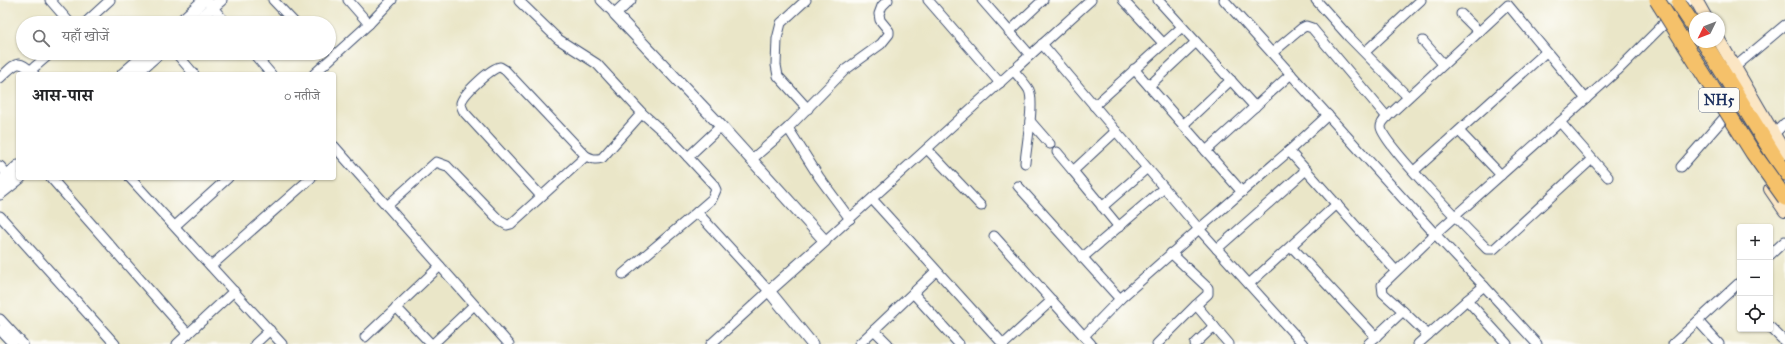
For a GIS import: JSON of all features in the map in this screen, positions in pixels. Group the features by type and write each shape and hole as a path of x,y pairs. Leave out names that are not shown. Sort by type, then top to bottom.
{"highway":[{"name":"NH5","path":"1657,0 1753,153 1785,198"},
{"path":"1677,0 1689,19"},
{"name":"NH5","path":"1708,48 1785,173"}],"main road":[{"path":"1650,0 1724,118 1785,211"},
{"path":"1696,0 1703,12"},
{"path":"1724,48 1785,153"}],"street":[{"path":"50,0 64,16"},
{"path":"93,16 110,0"},
{"path":"273,0 288,16"},
{"path":"348,0 369,24"},
{"path":"336,49 369,24 392,0"},
{"path":"602,0 721,126 824,241"},
{"path":"615,14 630,0"},
{"path":"806,0 781,23 777,39 776,65 778,76 808,109"},
{"path":"751,160 808,109 845,70 881,44 890,31 880,20 879,14 882,6 888,0"},
{"path":"928,0 1000,83"},
{"path":"982,0 1030,55"},
{"path":"1009,32 1043,0"},
{"path":"711,344 1091,0"},
{"path":"1123,0 1163,43"},
{"path":"1158,0 1255,107"},
{"path":"1224,0 1435,234 1537,344"},
{"path":"1316,0 1408,97"},
{"path":"1365,52 1422,0"},
{"path":"1428,335 1383,293 1381,288 1382,285 1435,234 1617,71 1688,0"},
{"path":"519,1 558,39 597,64 642,114 670,138 688,157 713,184 716,190 712,199 623,274"},
{"path":"190,16 211,2"},
{"path":"200,16 211,2"},
{"path":"211,2 221,16"},
{"path":"1586,99 1546,52 1508,3 1479,32 1386,117 1382,122 1381,128 1384,136 1414,171 1487,249 1494,249 1592,159"},
{"path":"1461,14 1479,32"},
{"path":"1735,67 1785,25"},
{"path":"1272,53 1302,28 1306,26 1312,28 1386,117"},
{"path":"1094,106 1182,27"},
{"path":"1423,40 1443,64"},
{"path":"1149,86 1196,42"},
{"path":"1042,44 1199,229 1303,344"},
{"path":"1414,171 1546,52"},
{"path":"0,78 16,64 24,64 32,72 44,60"},
{"path":"125,72 139,60"},
{"path":"137,72 151,60"},
{"path":"182,60 192,72"},
{"path":"259,60 269,72"},
{"path":"315,72 324,60"},
{"path":"541,196 461,107 461,103 466,95 489,72 494,68 500,67 505,70 586,156 595,160 602,158 642,114"},
{"path":"1134,69 1242,192"},
{"path":"1014,70 1030,94 1030,122 1025,163"},
{"path":"1206,151 1291,74"},
{"path":"1183,125 1231,80"},
{"path":"1084,336 1120,299 1328,115"},
{"path":"1681,167 1724,118"},
{"path":"1030,122 1050,144"},
{"path":"1560,122 1608,177"},
{"path":"1774,134 1785,123"},
{"path":"688,157 721,126"},
{"path":"788,128 819,177 850,219"},
{"path":"1073,171 1116,131"},
{"path":"1459,131 1501,175"},
{"path":"926,149 981,206"},
{"path":"1289,151 1396,271"},
{"path":"336,152 387,206 509,344"},
{"path":"1056,152 1119,227"},
{"path":"387,206 436,162 447,166 500,221 507,225 516,220 586,156"},
{"path":"0,166 4,178 16,168"},
{"path":"1102,207 1147,168"},
{"path":"1217,249 1306,170"},
{"path":"0,194 18,180"},
{"path":"54,180 188,334"},
{"path":"132,180 282,344"},
{"path":"211,266 309,180"},
{"path":"175,226 217,181"},
{"path":"1018,186 1120,299"},
{"path":"1082,258 1164,188"},
{"path":"872,199 1003,344 1052,300"},
{"path":"1249,284 1337,204"},
{"path":"697,212 769,291 812,344"},
{"path":"0,216 115,344"},
{"path":"994,236 1091,344"},
{"path":"1773,252 1785,241"},
{"path":"1291,246 1376,337"},
{"path":"1157,344 1208,294 1208,288 1171,253"},
{"path":"366,337 440,266"},
{"path":"859,344 936,270"},
{"path":"1673,344 1737,285"},
{"path":"1418,344 1466,300 1484,286"},
{"path":"177,344 234,291"},
{"path":"913,293 958,344"},
{"path":"1466,300 1507,344"},
{"path":"396,307 432,344 474,305"},
{"path":"1196,305 1229,344"},
{"path":"1368,344 1403,311"},
{"path":"0,319 23,344"},
{"path":"1698,321 1719,344"},
{"path":"1195,344 1214,326"},
{"path":"0,330 13,344"},
{"path":"255,344 270,330"},
{"path":"874,330 888,344"},
{"path":"1773,331 1785,342"}]}
